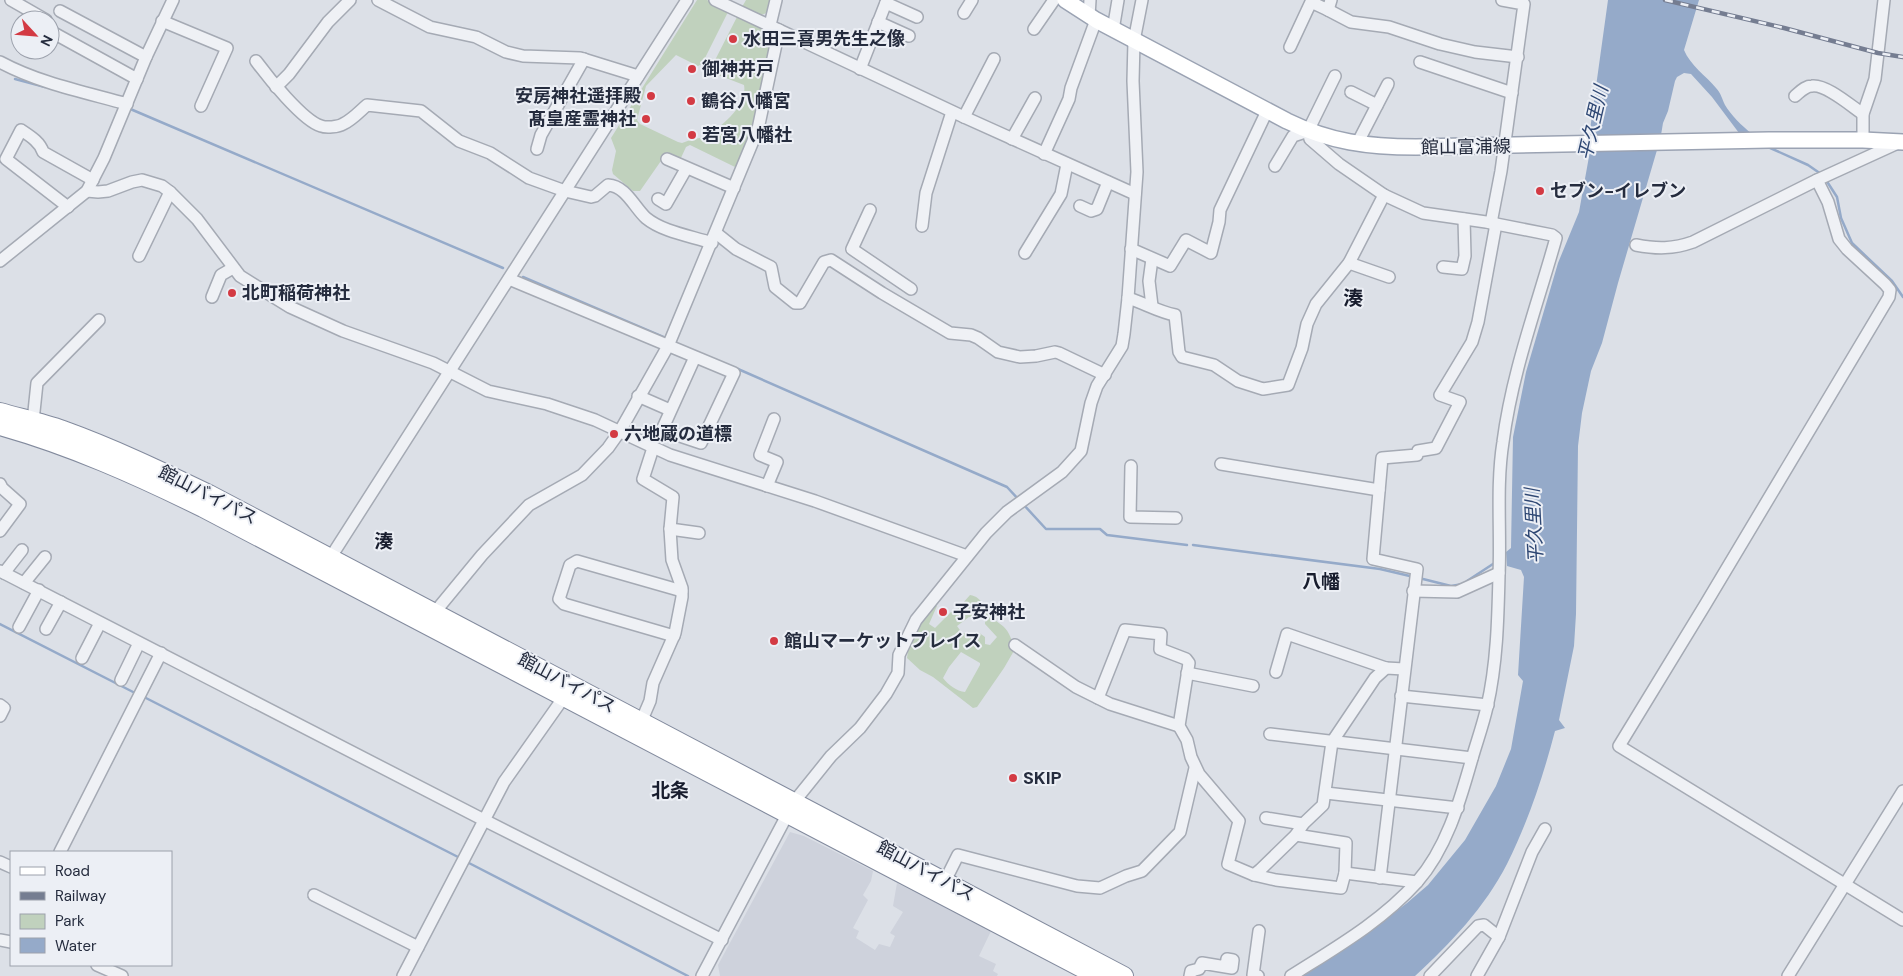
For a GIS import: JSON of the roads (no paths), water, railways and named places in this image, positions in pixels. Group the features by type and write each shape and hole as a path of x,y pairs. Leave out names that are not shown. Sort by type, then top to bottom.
{"highway":[{"name":"館山バイパス","path":"0,412 90,440 152,467 564,697 791,808 945,880 1124,976"},
{"name":"館山バイパス","path":"0,426 82,453 142,478 435,612 642,722 791,808 1097,976"}],"main road":[{"name":"館山富浦線","path":"1065,0 1092,18 1267,111 1327,138 1357,144 1388,147 1769,140 1902,142"}],"street":[{"path":"11,0 28,10"},
{"path":"0,261 86,191 93,180 162,21 173,0"},
{"path":"276,87 289,74 328,22 350,0"},
{"path":"378,0 430,27 476,37 506,52 523,56 584,60 638,76"},
{"path":"327,564 687,0"},
{"path":"715,0 964,118 1135,194"},
{"path":"435,612 482,555 529,505 582,475 608,448 620,431 669,342 758,130 774,28 776,0"},
{"path":"964,14 972,0"},
{"path":"1034,29 1054,0"},
{"path":"1044,154 1070,99 1071,88 1092,18 1090,0"},
{"path":"1114,30 1118,0"},
{"path":"705,975 791,808 831,756 860,728 886,694 898,673 899,655 916,620 996,522 1062,472 1080,451 1091,402 1097,386 1122,346 1128,298 1137,172 1133,81 1134,41 1142,0"},
{"path":"1380,878 1417,569 1374,559 1382,458 1417,455 1418,451 1436,448 1460,402 1440,395 1472,342 1478,322 1518,57 1524,4 1502,0"},
{"path":"1863,140 1864,114 1875,79 1884,0"},
{"path":"860,69 887,1 918,17"},
{"path":"1290,47 1311,2 1330,5 1351,22 1389,27 1440,44 1475,52 1518,57"},
{"path":"60,11 146,57"},
{"path":"162,21 227,48 201,106"},
{"path":"878,22 910,36"},
{"path":"60,37 137,79"},
{"path":"964,118 994,59"},
{"path":"256,60 276,87 310,120 320,126 343,125 367,105 421,111 459,141 490,153 530,178 565,191 590,197 595,196 608,186 612,186 623,192 646,218 656,225 714,238 736,249 771,267 774,287 795,303 800,303 824,262 831,260 950,333 971,335 998,352 1020,357 1059,353 1105,375"},
{"path":"537,149 542,136 584,60"},
{"path":"0,62 43,81 126,106"},
{"path":"1420,62 1512,93"},
{"path":"1291,976 1354,936 1391,908 1416,882 1441,845 1458,808 1488,705 1496,638 1502,442 1520,360 1556,238 1552,234 1423,213 1384,195 1339,164 1310,139 1308,131 1335,76"},
{"path":"1357,144 1388,84"},
{"path":"1795,96 1804,88 1821,86 1864,114"},
{"path":"1350,92 1377,105"},
{"path":"1012,139 1035,98"},
{"path":"1131,249 1170,266 1186,240 1211,253 1220,210 1267,111"},
{"path":"922,226 926,193 952,112"},
{"path":"68,207 6,159 21,130 31,136 43,152 93,180"},
{"path":"1275,166 1293,136 1308,131"},
{"path":"1636,245 1677,248 1694,242 1820,179 1902,142"},
{"path":"667,159 734,188"},
{"path":"1025,252 1061,194 1067,164"},
{"path":"658,199 666,204 686,168"},
{"path":"1820,179 1839,239 1847,249 1885,284 1890,290 1889,298 1705,606 1618,746 1903,920"},
{"path":"86,191 108,191 142,180 162,186 197,219 233,268 247,282 290,307 344,331 433,363 488,391 547,404 594,420 653,448 815,500 967,556"},
{"path":"1080,206 1091,210 1097,209 1108,182"},
{"path":"139,256 170,192"},
{"path":"1128,298 1152,306 1163,313 1175,315 1179,352 1182,357 1214,365 1238,381 1263,389 1288,385 1316,304 1349,263 1384,195"},
{"path":"870,210 852,249 911,289"},
{"path":"1443,267 1462,269 1465,256 1463,251 1464,219"},
{"path":"1152,259 1149,281 1152,306"},
{"path":"1349,263 1390,276"},
{"path":"212,297 221,275 233,268"},
{"path":"508,279 669,342 695,357 734,373 701,444 662,430 695,357"},
{"path":"33,421 37,383 99,320"},
{"path":"638,396 670,410"},
{"path":"767,486 778,462 760,455 774,420"},
{"path":"642,722 650,701 653,683 674,636 682,597 682,591 672,560 670,529 673,497 643,480 653,448"},
{"path":"1221,464 1379,490"},
{"path":"1130,466 1130,517 1176,518"},
{"path":"0,484 20,504 0,531"},
{"path":"670,529 698,533"},
{"path":"22,550 2,572 722,940"},
{"path":"24,583 44,557"},
{"path":"674,636 564,604 559,599 570,565 577,562 682,591"},
{"path":"1414,582 1458,592 1499,570"},
{"path":"19,627 39,590"},
{"path":"46,628 61,602"},
{"path":"82,658 100,623"},
{"path":"1098,698 1125,630 1161,634 1160,649 1189,663 1179,726 1187,740 1195,768 1239,820 1228,864 1254,875 1276,880 1341,888 1345,873 1346,843 1296,835"},
{"path":"1276,672 1287,634 1386,668 1404,669"},
{"path":"120,680 139,643"},
{"path":"1015,645 1076,687 1110,704 1179,726"},
{"path":"61,851 161,653"},
{"path":"1254,875 1296,835 1303,824 1323,805 1332,742 1375,678 1386,668"},
{"path":"1187,673 1253,686"},
{"path":"1401,696 1488,705"},
{"path":"403,976 504,782 564,697"},
{"path":"0,705 4,708 0,716"},
{"path":"1270,734 1472,758"},
{"path":"945,880 958,854 1077,886 1100,888 1126,876 1142,872 1180,832 1195,768"},
{"path":"1788,976 1903,791"},
{"path":"1326,793 1458,808"},
{"path":"1266,818 1303,824"},
{"path":"1477,976 1499,937 1532,852 1544,829"},
{"path":"1345,873 1416,882"},
{"path":"314,895 418,947"},
{"path":"1430,976 1478,926 1484,925 1499,937"},
{"path":"1258,976 1254,975 1259,931"},
{"path":"1190,976 1191,971 1199,968 1202,963 1226,967"},
{"path":"99,966 122,976"}],"water":[{"name":"平久里川","path":"1608,0 1699,0 1684,50 1694,65 1718,90 1730,112 1751,133 1739,133 1712,97 1691,74 1684,73 1677,77 1675,81 1661,135 1589,137"},
{"name":"平久里川","path":"1657,150 1602,343 1591,371 1582,413 1578,446 1574,646 1559,720 1565,728 1555,731 1540,782 1522,832 1498,880 1477,910 1454,938 1415,976 1297,976 1374,928 1428,885 1465,840 1496,786 1511,749 1523,681 1518,675 1524,577 1521,570 1507,566 1506,552 1511,548 1513,437 1526,372 1558,263 1579,212 1590,151"}],"waterway":[{"path":"15,79 45,87"},
{"path":"128,108 503,268"},
{"path":"1768,147 1808,165 1821,174"},
{"path":"1826,180 1837,197 1841,218 1852,243 1892,281 1903,297"},
{"path":"523,277 668,339"},
{"path":"738,369 1007,487 1019,500"},
{"path":"1023,504 1046,529 1100,529 1107,535 1187,545"},
{"path":"1193,545 1380,569 1414,577"},
{"path":"1467,581 1496,562"},
{"path":"1419,578 1451,586 1463,584"},
{"path":"0,624 137,694"},
{"path":"142,696 460,858"},
{"path":"467,862 688,976"}],"railway":[{"path":"1665,0 1784,28 1878,53 1903,57"}],"place":[{"name":"水田三喜男先生之像","path":"733,39"},
{"name":"御神井戸","path":"692,69"},
{"name":"安房神社遥拝殿","path":"651,96"},
{"name":"鶴谷八幡宮","path":"691,101"},
{"name":"髙皇産霊神社","path":"646,119"},
{"name":"若宮八幡社","path":"692,135"},
{"name":"セブン-イレブン","path":"1540,191"},
{"name":"北町稲荷神社","path":"232,293"},
{"name":"六地蔵の道標","path":"614,434"},
{"name":"子安神社","path":"943,612"},
{"name":"館山マーケットプレイス","path":"774,641"},
{"name":"SKIP","path":"1013,778"}],"district":[{"name":"湊","path":"1353,298"},
{"name":"湊","path":"384,541"},
{"name":"八幡","path":"1321,581"},
{"name":"北条","path":"670,790"}]}
